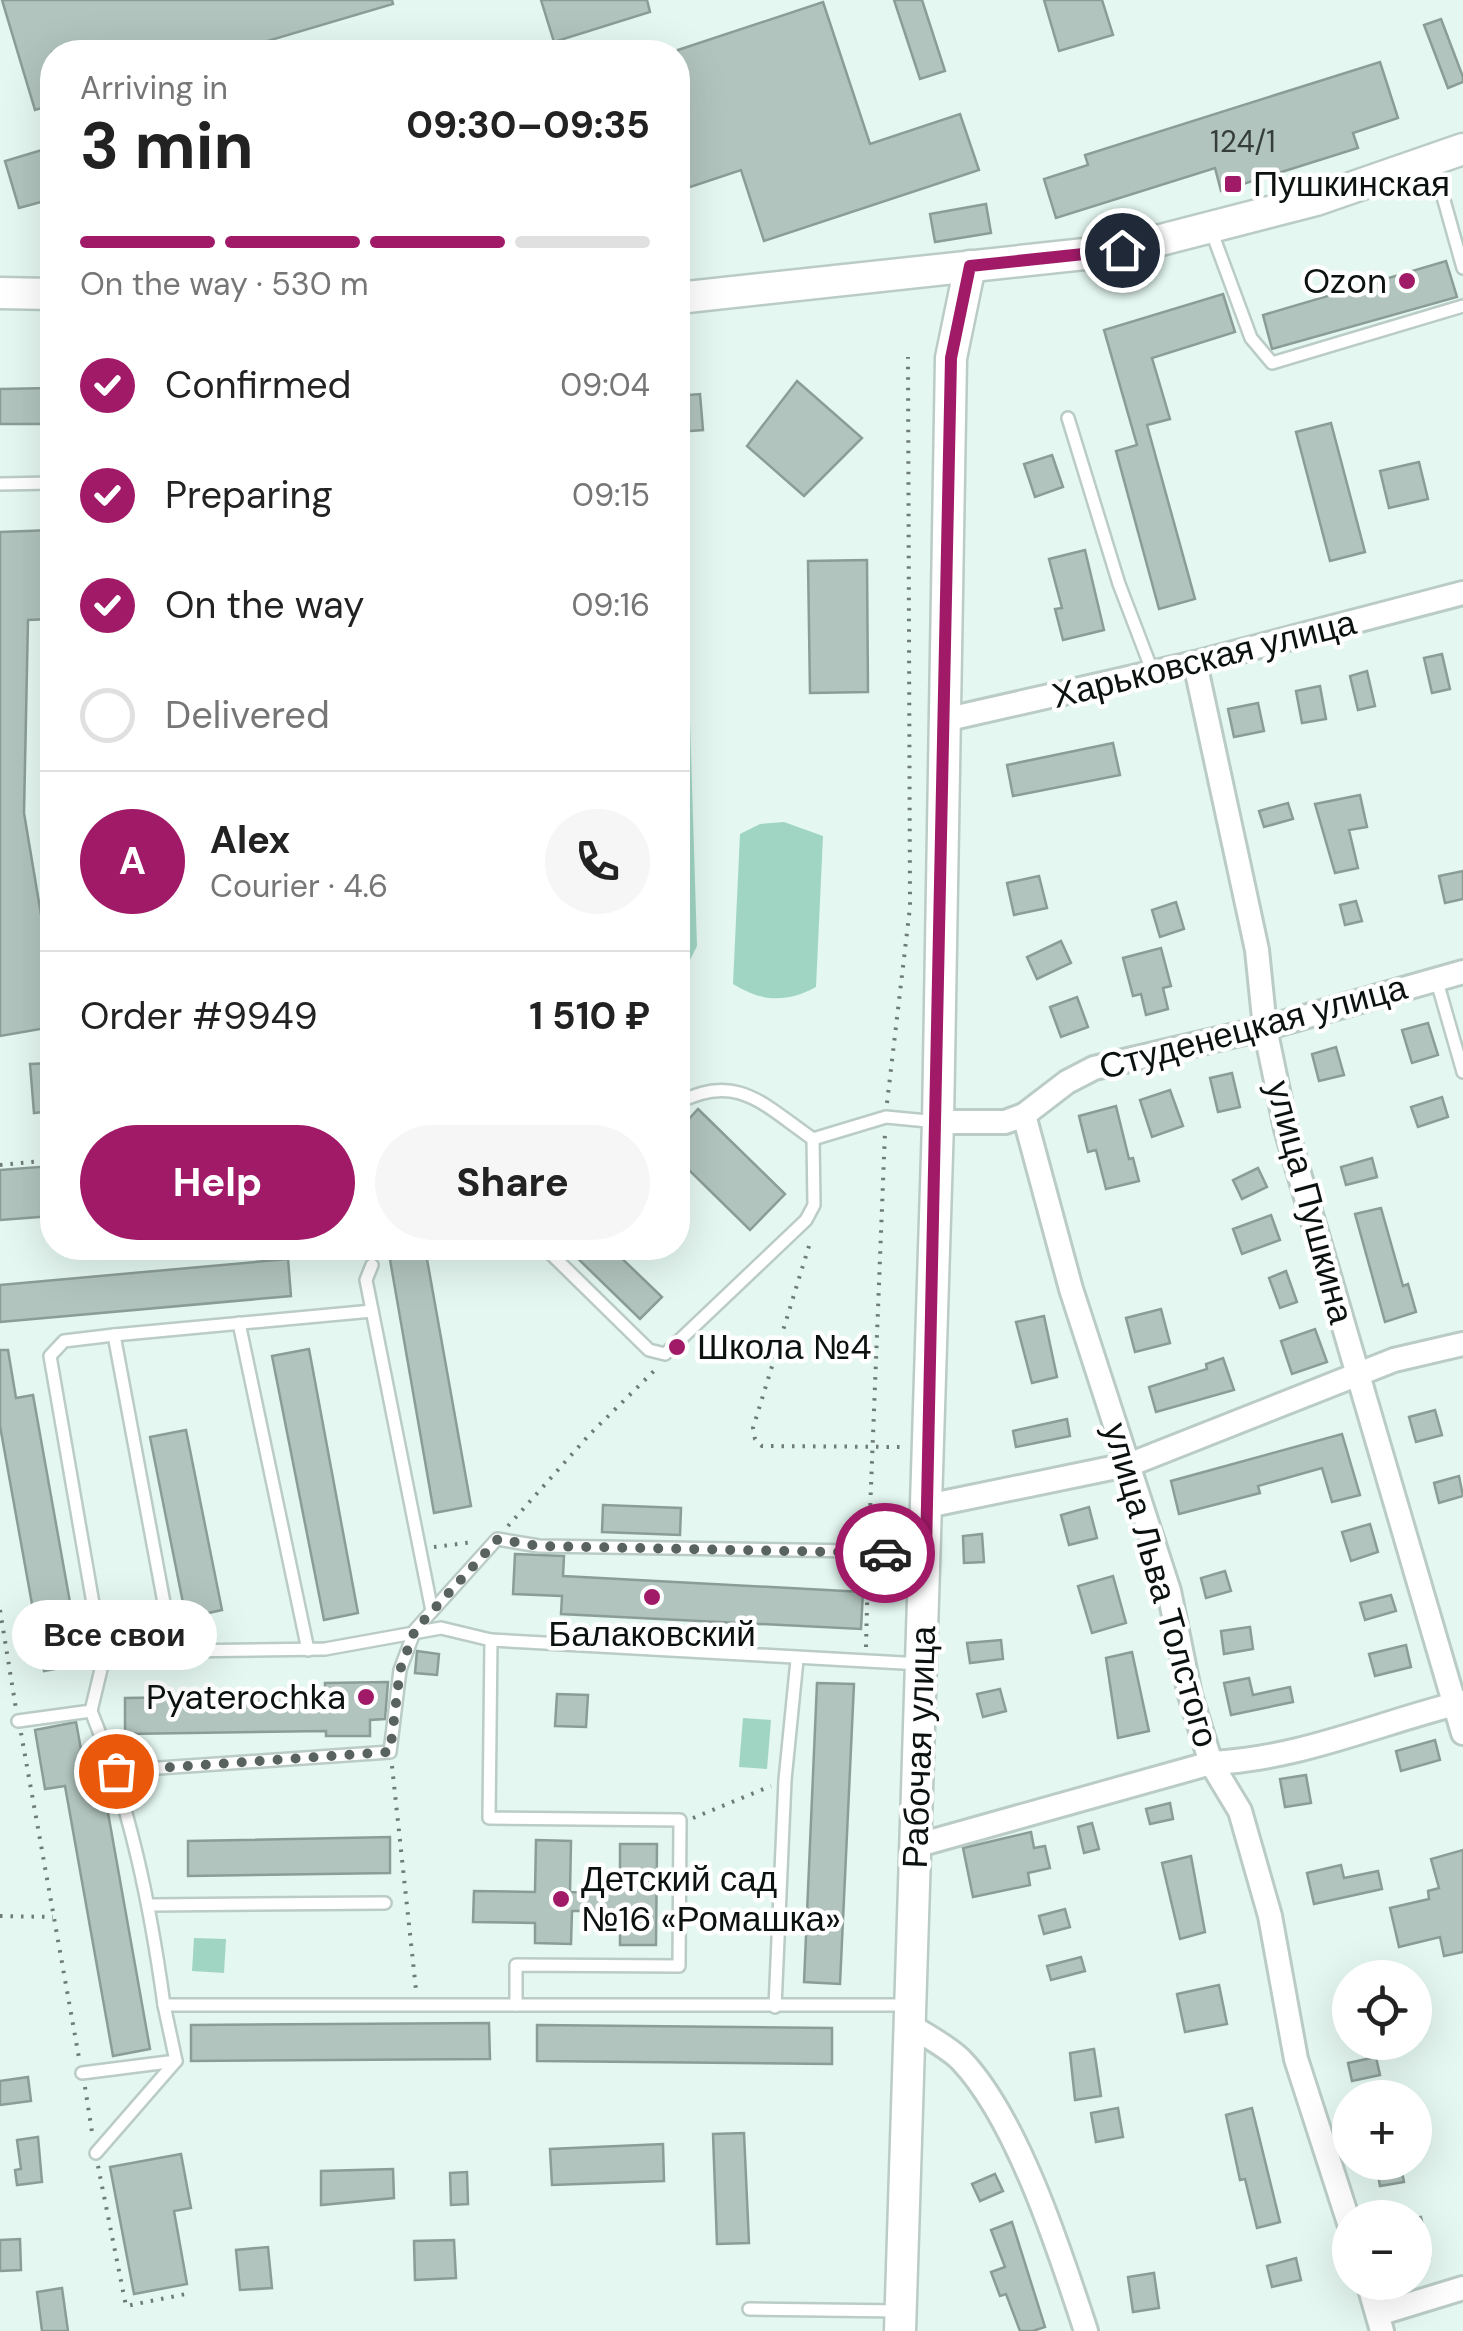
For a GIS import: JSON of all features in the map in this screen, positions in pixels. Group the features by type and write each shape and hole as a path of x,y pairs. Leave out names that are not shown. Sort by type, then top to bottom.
{"street":[{"path":"690,297 1122,250 1212,230 1463,150"},
{"name":"Рабочая улица","path":"900,2321 938,1122 951,358 970,266"},
{"path":"0,293 40,294"},
{"name":"Харьковская улица","path":"944,720 1152,673 1463,593"},
{"name":"улица Пушкина","path":"1196,662 1257,950 1265,1028 1286,1129 1458,1703 1463,1732"},
{"name":"Студенецкая улица","path":"938,1122 985,1125 1024,1115 1066,1082 1094,1068 1265,1028 1463,972"},
{"name":"улица Льва Толстого","path":"1024,1115 1071,1289 1131,1464 1169,1591 1190,1695 1211,1763 1240,1811 1270,1916 1296,2059 1342,2200"},
{"path":"927,1506 1131,1464 1394,1360 1463,1344"},
{"path":"915,1846 1211,1763 1257,1761 1458,1703"},
{"path":"911,2015 959,2058 988,2096 1045,2218 1086,2331"},
{"path":"1380,2323 1463,2288"}],"lane":[{"path":"1433,162 1463,268"},
{"path":"1212,230 1251,338 1272,364 1463,306"},
{"path":"1068,418 1118,584 1152,673"},
{"path":"0,484 40,483"},
{"path":"1436,978 1463,1072"},
{"path":"690,1097 704,1090 741,1090 814,1139"},
{"path":"814,1139 886,1117 938,1122"},
{"path":"557,1260 650,1350 664,1354 806,1220 814,1204 814,1139"},
{"path":"372,1264 366,1280 432,1611"},
{"path":"176,2061 151,1905 116,1771 91,1711 103,1661 50,1356 64,1341 372,1311"},
{"path":"239,1323 308,1650"},
{"path":"114,1335 173,1651"},
{"path":"116,1771 390,1752 400,1670 415,1630 498,1539 538,1546 926,1552"},
{"path":"103,1661 173,1651 308,1650 441,1628 490,1640 921,1664"},
{"path":"490,1640 489,1818 680,1820 679,1966 516,1965 516,2005"},
{"path":"775,2007 785,1780 797,1660"},
{"path":"18,1721 91,1711"},
{"path":"151,1905 385,1903"},
{"path":"164,2004 775,2007 911,2015"},
{"path":"82,2072 176,2061"},
{"path":"96,2153 176,2061"},
{"path":"749,2310 900,2321"}],"path":[{"path":"866,1662 890,1048 910,907 908,357"},
{"path":"0,1165 40,1161"},
{"path":"808,1246 753,1428 755,1440 762,1446 929,1448"},
{"path":"420,1549 498,1539 590,1434 658,1370 664,1354"},
{"path":"0,1610 126,2306 191,2294"},
{"path":"390,1752 417,2005"},
{"path":"680,1820 702,1818 785,1780"},
{"path":"0,1916 53,1918"}],"green space":[{"path":"690,721 697,946 690,960"},
{"path":"784,822 823,836 816,987 794,996 774,998 733,984 740,834 760,824"},
{"path":"743,1718 771,1720 767,1769 739,1767"},
{"path":"194,1938 226,1939 224,1973 192,1971"}],"building":[{"path":"2,0 392,0 393,4 271,40 40,40 40,109 35,110"},
{"path":"541,0 647,0 650,12 553,40"},
{"path":"894,0 922,0 945,71 920,79"},
{"path":"1044,0 1102,0 1113,35 1059,51"},
{"path":"823,2 870,144 960,114 979,170 764,241 741,170 690,187 690,46"},
{"path":"1441,19 1463,77 1463,82 1448,88 1424,25"},
{"path":"1380,62 1398,118 1353,133 1358,148 1221,191 1215,168 1056,218 1044,179 1088,165 1085,155"},
{"path":"40,151 40,202 19,208 5,161"},
{"path":"986,204 991,233 935,242 930,214"},
{"path":"1446,261 1457,297 1272,349 1263,315"},
{"path":"1223,294 1235,332 1152,358 1170,419 1147,425 1195,599 1159,609 1116,451 1137,445 1104,330"},
{"path":"797,381 862,438 804,496 747,446"},
{"path":"40,388 40,424 0,424 0,389"},
{"path":"700,394 703,430 690,431 690,395"},
{"path":"1331,423 1365,552 1330,561 1296,432"},
{"path":"1052,455 1063,487 1035,497 1024,464"},
{"path":"1419,462 1428,499 1389,508 1380,471"},
{"path":"40,530 40,620 28,620 24,813 40,908 40,1029 0,1036 0,532"},
{"path":"1085,550 1104,630 1063,640 1055,609 1062,608 1049,559"},
{"path":"867,560 868,692 810,693 808,561"},
{"path":"1442,654 1450,689 1432,693 1424,658"},
{"path":"1367,671 1375,706 1358,710 1350,676"},
{"path":"1320,686 1326,719 1302,723 1296,691"},
{"path":"1258,703 1264,731 1234,737 1228,709"},
{"path":"1113,743 1120,775 1013,796 1007,765"},
{"path":"1360,795 1367,827 1349,830 1358,868 1335,873 1315,804"},
{"path":"1288,803 1293,819 1264,827 1259,811"},
{"path":"1463,871 1463,899 1445,903 1439,876"},
{"path":"1039,876 1047,908 1014,915 1007,883"},
{"path":"1356,901 1362,921 1345,925 1340,905"},
{"path":"1176,902 1184,929 1160,937 1152,910"},
{"path":"1061,941 1071,963 1037,979 1027,957"},
{"path":"1161,948 1171,986 1163,988 1168,1009 1146,1015 1141,994 1133,996 1123,958"},
{"path":"1077,997 1088,1027 1061,1037 1050,1007"},
{"path":"1428,1023 1438,1055 1412,1063 1402,1030"},
{"path":"1336,1047 1344,1075 1319,1081 1312,1054"},
{"path":"30,1064 40,1064 40,1112 34,1113"},
{"path":"1232,1073 1240,1107 1218,1112 1210,1078"},
{"path":"1170,1090 1183,1126 1152,1137 1140,1100"},
{"path":"1442,1097 1448,1117 1418,1127 1411,1107"},
{"path":"1116,1106 1129,1159 1133,1158 1139,1181 1106,1189 1096,1150 1088,1152 1079,1116"},
{"path":"698,1109 785,1194 750,1230 690,1171 690,1118"},
{"path":"1372,1158 1377,1177 1346,1185 1341,1167"},
{"path":"40,1167 40,1217 0,1220 0,1170"},
{"path":"1258,1168 1267,1187 1242,1199 1233,1180"},
{"path":"1381,1208 1403,1286 1408,1284 1416,1312 1385,1322 1355,1214"},
{"path":"1271,1215 1280,1240 1242,1254 1233,1229"},
{"path":"288,1260 291,1296 0,1322 0,1285"},
{"path":"390,1260 427,1260 471,1506 434,1513"},
{"path":"579,1260 623,1260 662,1297 640,1319"},
{"path":"1286,1271 1297,1302 1280,1308 1269,1278"},
{"path":"1161,1309 1170,1343 1135,1352 1126,1318"},
{"path":"1044,1316 1057,1377 1032,1383 1016,1322"},
{"path":"1315,1329 1327,1362 1292,1374 1281,1341"},
{"path":"309,1349 358,1613 324,1620 272,1356"},
{"path":"0,1350 8,1350 16,1398 33,1395 81,1664 44,1671 0,1426"},
{"path":"1223,1358 1234,1390 1156,1412 1149,1387 1207,1369 1206,1364"},
{"path":"1435,1410 1442,1435 1416,1442 1409,1417"},
{"path":"1067,1419 1070,1436 1016,1447 1013,1431"},
{"path":"186,1430 222,1610 186,1618 150,1437"},
{"path":"1342,1434 1360,1495 1332,1502 1322,1468 1258,1486 1260,1493 1179,1514 1171,1481"},
{"path":"1459,1476 1463,1496 1439,1503 1434,1483"},
{"path":"603,1505 681,1508 680,1535 602,1532"},
{"path":"1089,1507 1097,1538 1069,1545 1061,1515"},
{"path":"1370,1524 1378,1552 1351,1561 1342,1532"},
{"path":"982,1534 984,1562 964,1563 963,1536"},
{"path":"515,1554 564,1556 563,1576 863,1592 861,1629 561,1614 562,1596 513,1594"},
{"path":"1225,1571 1231,1591 1206,1598 1201,1578"},
{"path":"1113,1576 1126,1623 1092,1633 1078,1586"},
{"path":"1391,1595 1396,1611 1365,1620 1360,1603"},
{"path":"1250,1627 1253,1649 1224,1654 1221,1631"},
{"path":"1001,1640 1003,1659 970,1663 967,1643"},
{"path":"1406,1645 1411,1667 1375,1676 1369,1654"},
{"path":"417,1651 439,1654 437,1675 415,1673"},
{"path":"1132,1652 1149,1731 1118,1738 1106,1658"},
{"path":"1249,1678 1253,1695 1290,1687 1293,1702 1231,1715 1224,1683"},
{"path":"388,1682 385,1719 370,1720 370,1736 326,1736 326,1731 125,1734 125,1698 325,1695 325,1683"},
{"path":"817,1683 854,1684 840,1984 804,1982"},
{"path":"1000,1689 1006,1711 983,1717 977,1694"},
{"path":"557,1694 588,1695 586,1727 555,1726"},
{"path":"76,1722 87,1782 102,1779 150,2049 113,2056 65,1786 45,1789 35,1730"},
{"path":"1435,1740 1440,1760 1401,1771 1396,1751"},
{"path":"1306,1775 1311,1803 1285,1807 1280,1779"},
{"path":"1170,1803 1173,1819 1150,1824 1146,1809"},
{"path":"1092,1823 1099,1849 1084,1853 1078,1827"},
{"path":"1031,1832 1034,1848 1045,1846 1050,1868 1028,1873 1030,1885 973,1897 963,1848"},
{"path":"390,1837 390,1873 188,1876 188,1841"},
{"path":"536,1840 571,1841 570,1892 620,1893 620,1844 657,1844 656,1945 620,1945 620,1911 572,1911 571,1944 535,1943 535,1923 473,1922 474,1891 535,1892"},
{"path":"1463,1850 1463,1952 1444,1956 1440,1937 1399,1947 1390,1908 1429,1899 1428,1891 1439,1888 1431,1859"},
{"path":"1191,1856 1205,1932 1180,1939 1162,1863"},
{"path":"1341,1865 1344,1878 1378,1871 1382,1889 1314,1904 1307,1873"},
{"path":"1065,1909 1070,1927 1044,1934 1039,1916"},
{"path":"1081,1957 1085,1971 1051,1980 1047,1966"},
{"path":"1219,1985 1227,2024 1185,2032 1177,1994"},
{"path":"489,2023 490,2059 191,2061 191,2025"},
{"path":"537,2025 832,2028 832,2064 537,2061"},
{"path":"1094,2049 1101,2096 1075,2100 1070,2053"},
{"path":"1377,2060 1380,2075 1352,2080 1348,2063"},
{"path":"28,2077 31,2101 0,2105 0,2081"},
{"path":"1118,2108 1123,2137 1096,2142 1091,2113"},
{"path":"1252,2108 1280,2222 1257,2228 1245,2179 1240,2180 1226,2115"},
{"path":"744,2133 749,2243 717,2244 713,2134"},
{"path":"38,2137 42,2182 17,2185 15,2170 21,2169 17,2140"},
{"path":"663,2144 664,2181 552,2185 550,2149"},
{"path":"181,2154 191,2208 174,2211 187,2284 134,2294 110,2167"},
{"path":"393,2169 394,2198 321,2205 321,2171"},
{"path":"467,2172 468,2204 451,2205 450,2173"},
{"path":"995,2174 1003,2191 980,2201 972,2184"},
{"path":"1379,2180 1404,2180 1404,2182 1380,2186"},
{"path":"1012,2222 1045,2327 1033,2331 1020,2331 1006,2294 1000,2296 991,2272 1005,2267 991,2230"},
{"path":"20,2239 21,2270 0,2271 0,2240"},
{"path":"454,2240 456,2278 415,2280 414,2241"},
{"path":"268,2247 272,2288 240,2290 236,2250"},
{"path":"1296,2258 1301,2280 1272,2287 1267,2266"},
{"path":"1154,2273 1159,2308 1133,2312 1128,2277"},
{"path":"62,2288 68,2331 42,2331 37,2292"}],"way so far":[{"path":"116,1771 390,1752 400,1670 415,1630 498,1539 538,1546 885,1553"}],"place":[{"name":"Пушкинская","path":"1233,184"},
{"name":"Ozon","path":"1407,281"},
{"name":"Школа №4","path":"677,1347"},
{"name":"Балаковский","path":"652,1597"},
{"name":"Pyaterochka","path":"366,1697"},
{"name":"Все свои","path":"116,1771"},
{"name":"Детский сад №16 «Ромашка»","path":"561,1899"}],"route":[{"path":"885,1553 926,1552 951,358 957,311 970,266 1122,250"}]}
